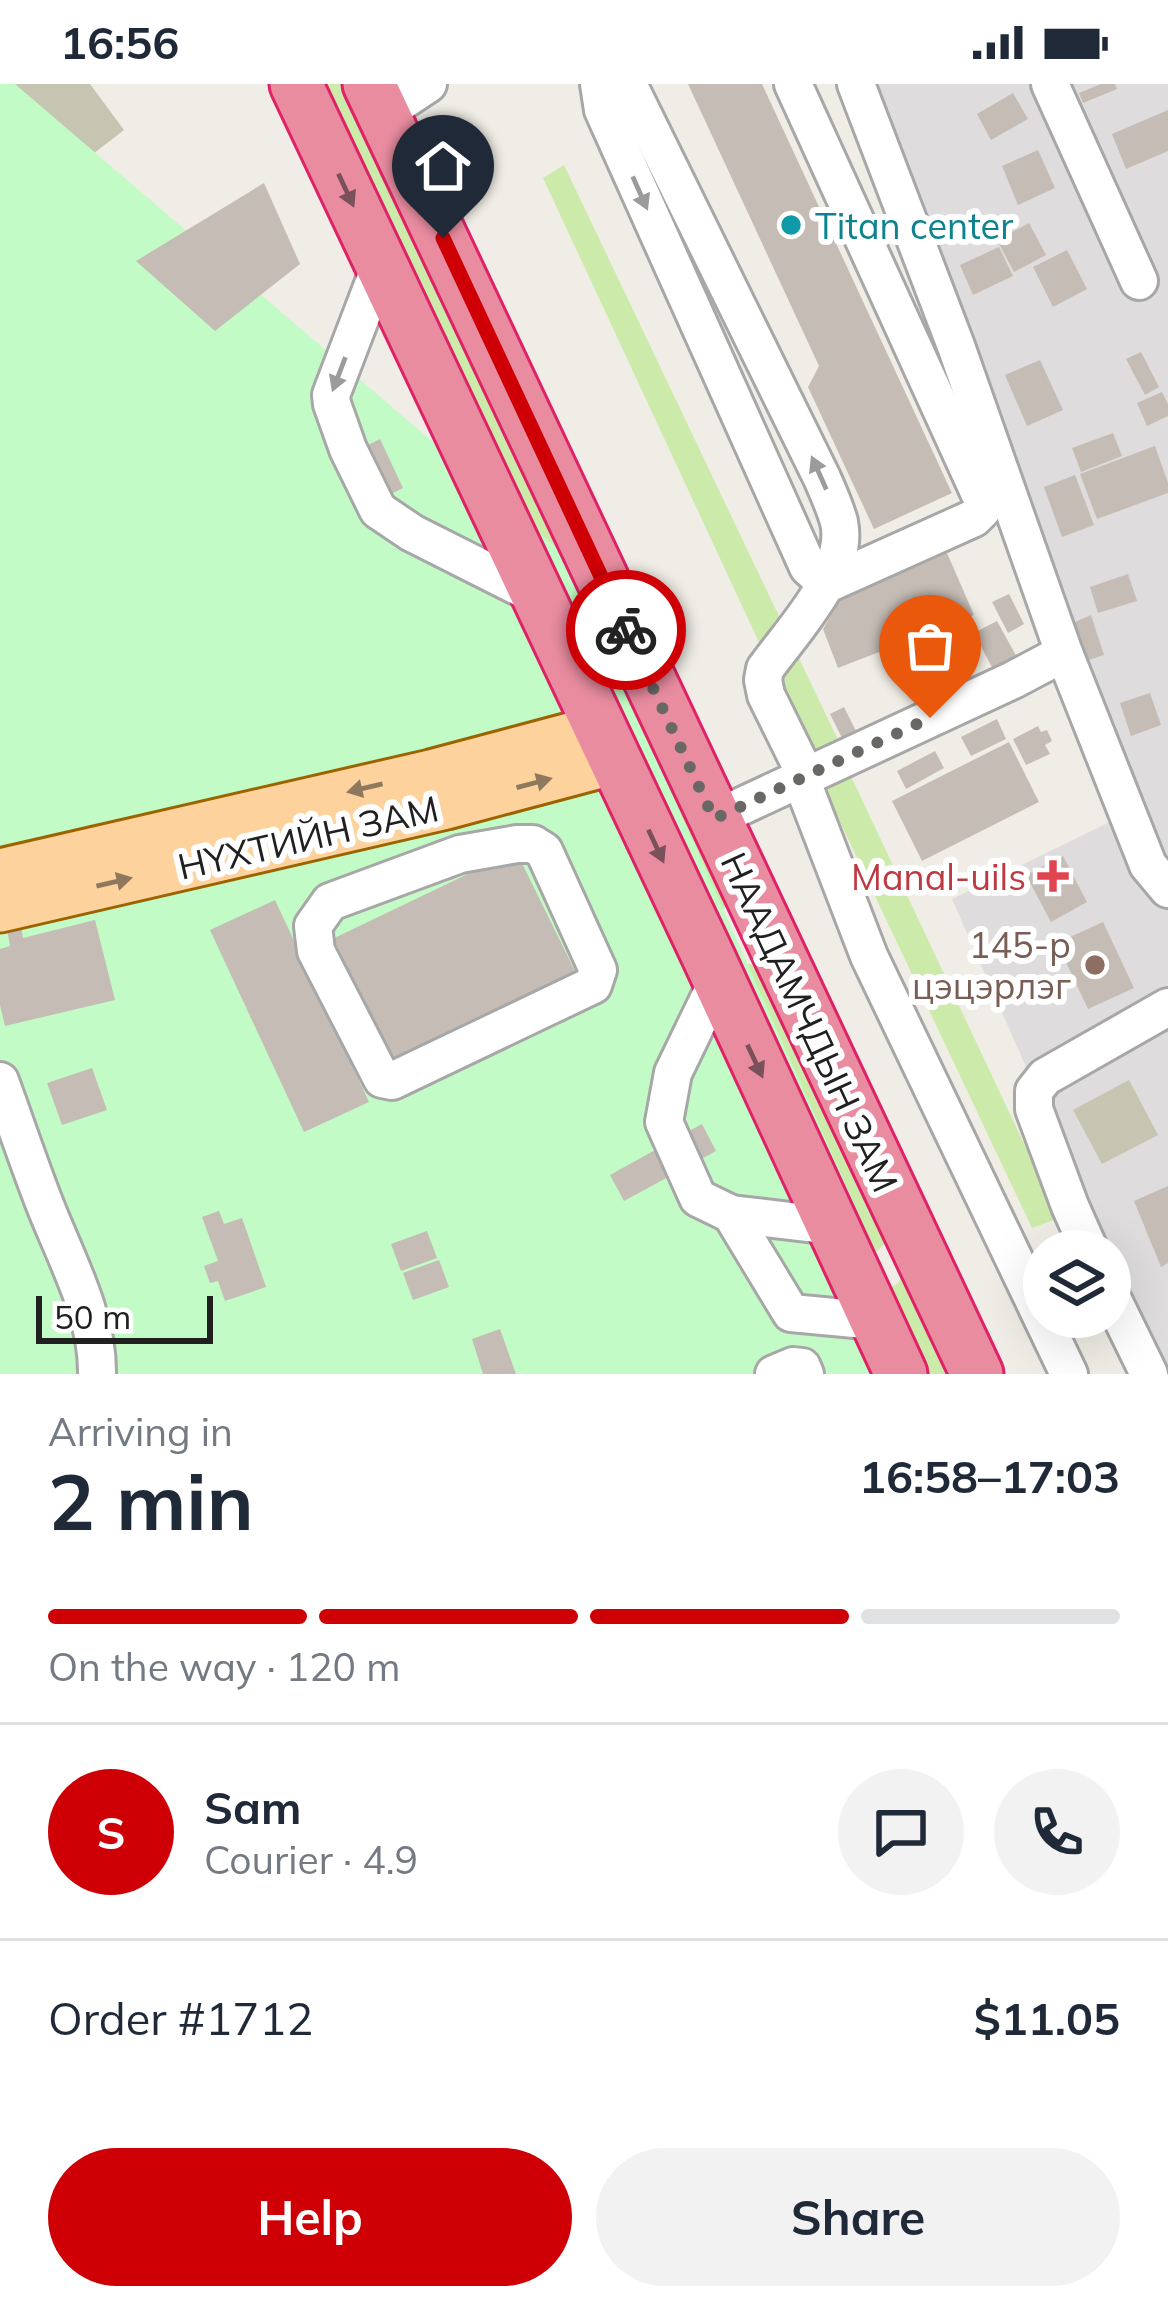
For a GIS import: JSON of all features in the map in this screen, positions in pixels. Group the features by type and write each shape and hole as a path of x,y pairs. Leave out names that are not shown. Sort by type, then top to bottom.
{"highway":[{"name":"НААДАМЧДЫН ЗАМ","path":"296,84 901,1374"},
{"name":"НААДАМЧДЫН ЗАМ","path":"376,99 977,1374"},
{"path":"712,967 764,925"},
{"path":"842,1248 878,1270 892,1265 911,1236"}],"main road":[{"name":"НҮХТИЙН ЗАМ","path":"0,908 446,806 608,744"},
{"name":"НҮХТИЙН ЗАМ","path":"0,872 409,778 608,744"}],"street":[{"path":"376,99 428,84"},
{"path":"599,84 603,110 763,471 808,567 827,584"},
{"path":"628,84 822,478 840,525 839,551 827,584 765,669 766,694 803,778 869,956 1070,1374"},
{"path":"793,84 983,502 974,518 827,584"},
{"path":"856,84 956,346 1064,653 1148,865 1168,889"},
{"path":"1050,84 1139,281"},
{"path":"381,264 332,394 348,448 378,510 412,533 537,596"},
{"path":"714,819 1064,653"},
{"path":"446,806 460,854"},
{"path":"518,844 544,850 598,970 593,985 392,1081 382,1079 316,951 313,926 330,902 460,854 518,844"},
{"path":"712,967 674,1073 664,1122 698,1198 731,1214 842,1248"},
{"path":"1082,1230 1034,1109 1034,1091 1045,1076 1168,1007"},
{"path":"0,1081 85,1306 98,1349 97,1374"},
{"path":"731,1214 790,1313 876,1321"},
{"path":"1131,1337 1149,1374"},
{"path":"774,1374 794,1366 802,1367 805,1374"}],"shaded area":[{"path":"13,84 90,84 124,130 76,167"},
{"path":"860,84 1168,84 1168,1374 1160,1374 1131,1307 1131,1230 1098,1230 952,899 1130,812"},
{"path":"1129,1080 1158,1135 1102,1164 1073,1110"}],"green space":[{"path":"0,84 15,84 566,556 930,1374 0,1374"},
{"path":"315,84 351,84 729,903 720,913"},
{"path":"564,165 839,742 811,754 543,178"},
{"path":"849,772 1059,1218 1032,1228 822,784"},
{"path":"744,965 759,968 887,1233 887,1242 877,1251 870,1252"},
{"path":"905,1273 954,1374 921,1374 886,1287 896,1285"}],"building":[{"name":"Titan center","path":"688,84 762,84 952,493 874,529 808,387 819,366"},
{"path":"1115,84 1117,89 1083,103 1079,93"},
{"path":"1013,93 1028,119 991,140 977,114"},
{"path":"1168,110 1168,151 1126,169 1112,134"},
{"path":"1038,150 1055,188 1018,205 1002,166"},
{"path":"264,183 300,264 215,331 136,261"},
{"path":"1029,223 1046,255 1014,272 997,240"},
{"path":"999,247 1013,276 973,295 960,265"},
{"path":"1067,250 1087,289 1053,307 1033,267"},
{"path":"1141,352 1159,387 1145,395 1126,359"},
{"path":"1040,360 1063,410 1027,426 1005,375"},
{"path":"1162,392 1168,416 1147,426 1137,403"},
{"path":"1113,433 1122,456 1081,472 1072,448"},
{"path":"380,439 403,488 379,500 356,451"},
{"path":"1155,446 1168,493 1097,519 1080,474"},
{"path":"1075,475 1094,525 1062,537 1044,487"},
{"path":"947,553 974,615 838,668 823,629 841,599"},
{"path":"1128,574 1137,601 1098,613 1090,587"},
{"path":"1009,594 1024,624 1008,633 992,602"},
{"path":"1091,615 1104,655 1086,661 1073,623"},
{"path":"997,621 1019,661 995,673 974,633"},
{"path":"1150,693 1161,725 1131,736 1120,703"},
{"path":"844,707 857,733 843,740 830,714"},
{"path":"997,719 1006,739 971,756 961,737"},
{"path":"1038,726 1041,732 1047,730 1052,741 1045,745 1050,754 1026,765 1013,739"},
{"path":"1009,742 1039,802 922,861 892,801"},
{"path":"935,751 944,768 906,789 897,771"},
{"path":"516,851 575,971 386,1062 326,942"},
{"path":"1063,856 1087,902 1051,922 1026,875"},
{"path":"275,900 369,1102 304,1132 210,930"},
{"path":"95,920 115,1000 5,1026 0,1005 0,949 10,946 7,929 21,926 23,938"},
{"name":"145-р цэцэрлэг","path":"1103,922 1134,988 1088,1009 1057,943"},
{"path":"92,1068 107,1110 62,1125 47,1083"},
{"path":"702,1124 716,1151 624,1201 610,1175"},
{"path":"1168,1186 1168,1263 1161,1267 1134,1201"},
{"path":"219,1211 224,1224 242,1218 266,1287 225,1301 218,1281 210,1283 204,1266 218,1261 202,1217"},
{"path":"427,1231 437,1258 401,1271 391,1244"},
{"path":"439,1260 449,1287 413,1300 403,1273"},
{"path":"500,1329 516,1374 483,1374 472,1339"}],"way so far":[{"path":"626,630 714,819 930,718"}],"place":[{"name":"Titan center","path":"791,225"},
{"name":"Manal-uils","path":"1053,876"},
{"name":"145-р цэцэрлэг","path":"1095,965"}],"route":[{"path":"443,238 626,630"}]}
